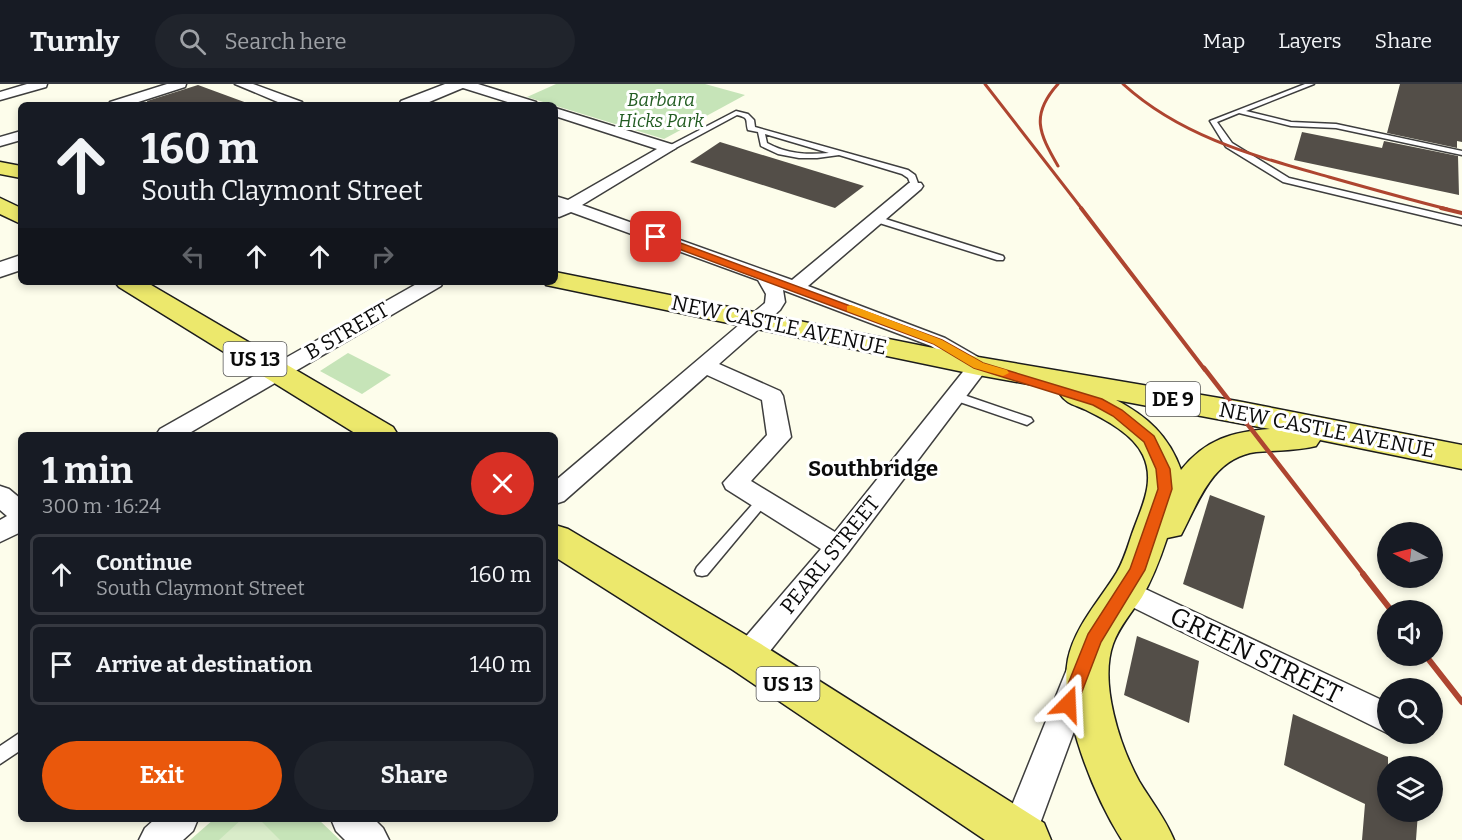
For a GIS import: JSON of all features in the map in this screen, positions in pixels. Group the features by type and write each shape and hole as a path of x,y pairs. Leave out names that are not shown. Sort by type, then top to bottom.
{"main road":[{"path":"0,168 18,171"},
{"path":"0,181 18,178"},
{"path":"0,205 18,215"},
{"name":"NEW CASTLE AVENUE","path":"558,281 978,366 1225,409 1462,457"},
{"name":"US 13","path":"133,285 377,432"},
{"path":"978,366 1098,402 1118,413 1150,439 1163,469 1165,489 1131,580"},
{"path":"1150,840 1122,796 1096,726 1089,696 1087,670 1094,639 1168,526 1184,491 1210,456 1235,445 1260,439 1367,439"},
{"name":"US 13","path":"558,541 747,657 1020,838"}],"street":[{"path":"0,96 41,84"},
{"path":"124,102 180,84"},
{"path":"241,84 289,102"},
{"path":"414,102 459,84"},
{"path":"465,84 522,102"},
{"path":"558,113 669,148"},
{"path":"0,142 18,136"},
{"path":"560,207 669,148"},
{"path":"795,287 915,186"},
{"path":"560,207 795,287 938,342 978,366"},
{"path":"0,270 18,263"},
{"path":"558,492 776,302 775,289 765,276"},
{"name":"B STREET","path":"173,432 429,285"},
{"path":"705,366 772,396 779,437 735,483 838,547"},
{"name":"PEARL STREET","path":"747,657 838,547 978,366"},
{"path":"0,495 18,511"},
{"path":"0,532 18,522"},
{"name":"GREEN STREET","path":"1131,580 1377,713"},
{"path":"1020,838 1094,639"},
{"path":"157,840 178,822"},
{"path":"351,822 371,840"}],"lane":[{"path":"1311,84 1213,121 1229,146 1286,180 1462,222"},
{"path":"1238,111 1291,124 1336,126 1462,153"},
{"path":"669,148 736,113 746,115 751,120 751,128 905,172 912,177 915,186"},
{"path":"761,131 764,144 790,155 806,157 841,153"},
{"path":"876,219 1000,258"},
{"path":"955,396 1027,421"},
{"path":"702,572 762,500"},
{"path":"0,756 18,742"}],"green space":[{"name":"Barbara Hicks Park","path":"556,84 705,84 745,95 664,139 558,107 558,102 543,102 527,97"},
{"path":"348,353 391,375 362,394 320,371"},
{"path":"211,822 321,822 340,840 190,840"},
{"path":"239,822 262,822 280,840 219,840"}],"building":[{"path":"1400,84 1462,84 1462,142 1457,141 1457,148 1387,133"},
{"path":"198,85 244,102 147,102"},
{"path":"1302,132 1382,148 1384,141 1458,156 1459,195 1294,160"},
{"path":"720,142 864,186 835,208 690,162"},
{"path":"1210,495 1265,516 1243,609 1183,584"},
{"path":"1137,636 1199,661 1189,723 1124,695"},
{"path":"1293,714 1386,756 1377,756 1377,822 1417,822 1416,840 1362,840 1365,804 1284,765"}],"railway":[{"path":"985,84 1082,209"},
{"path":"1058,84 1044,105 1040,124 1046,144 1058,166"},
{"path":"1123,84 1169,118 1220,142 1301,169 1447,209"},
{"path":"1081,208 1205,370"},
{"path":"1441,208 1462,213"},
{"path":"1204,368 1365,576"},
{"path":"1363,574 1383,600"},
{"path":"1434,666 1462,702"}],"slow traffic":[{"path":"851,309 938,342 978,366 1003,373"}],"district":[{"name":"Southbridge","path":"873,468"}],"route":[{"path":"656,237 775,279 938,342 978,366 1098,402 1118,413 1150,439 1163,469 1165,489 1137,570 1094,639 1068,704"}]}
